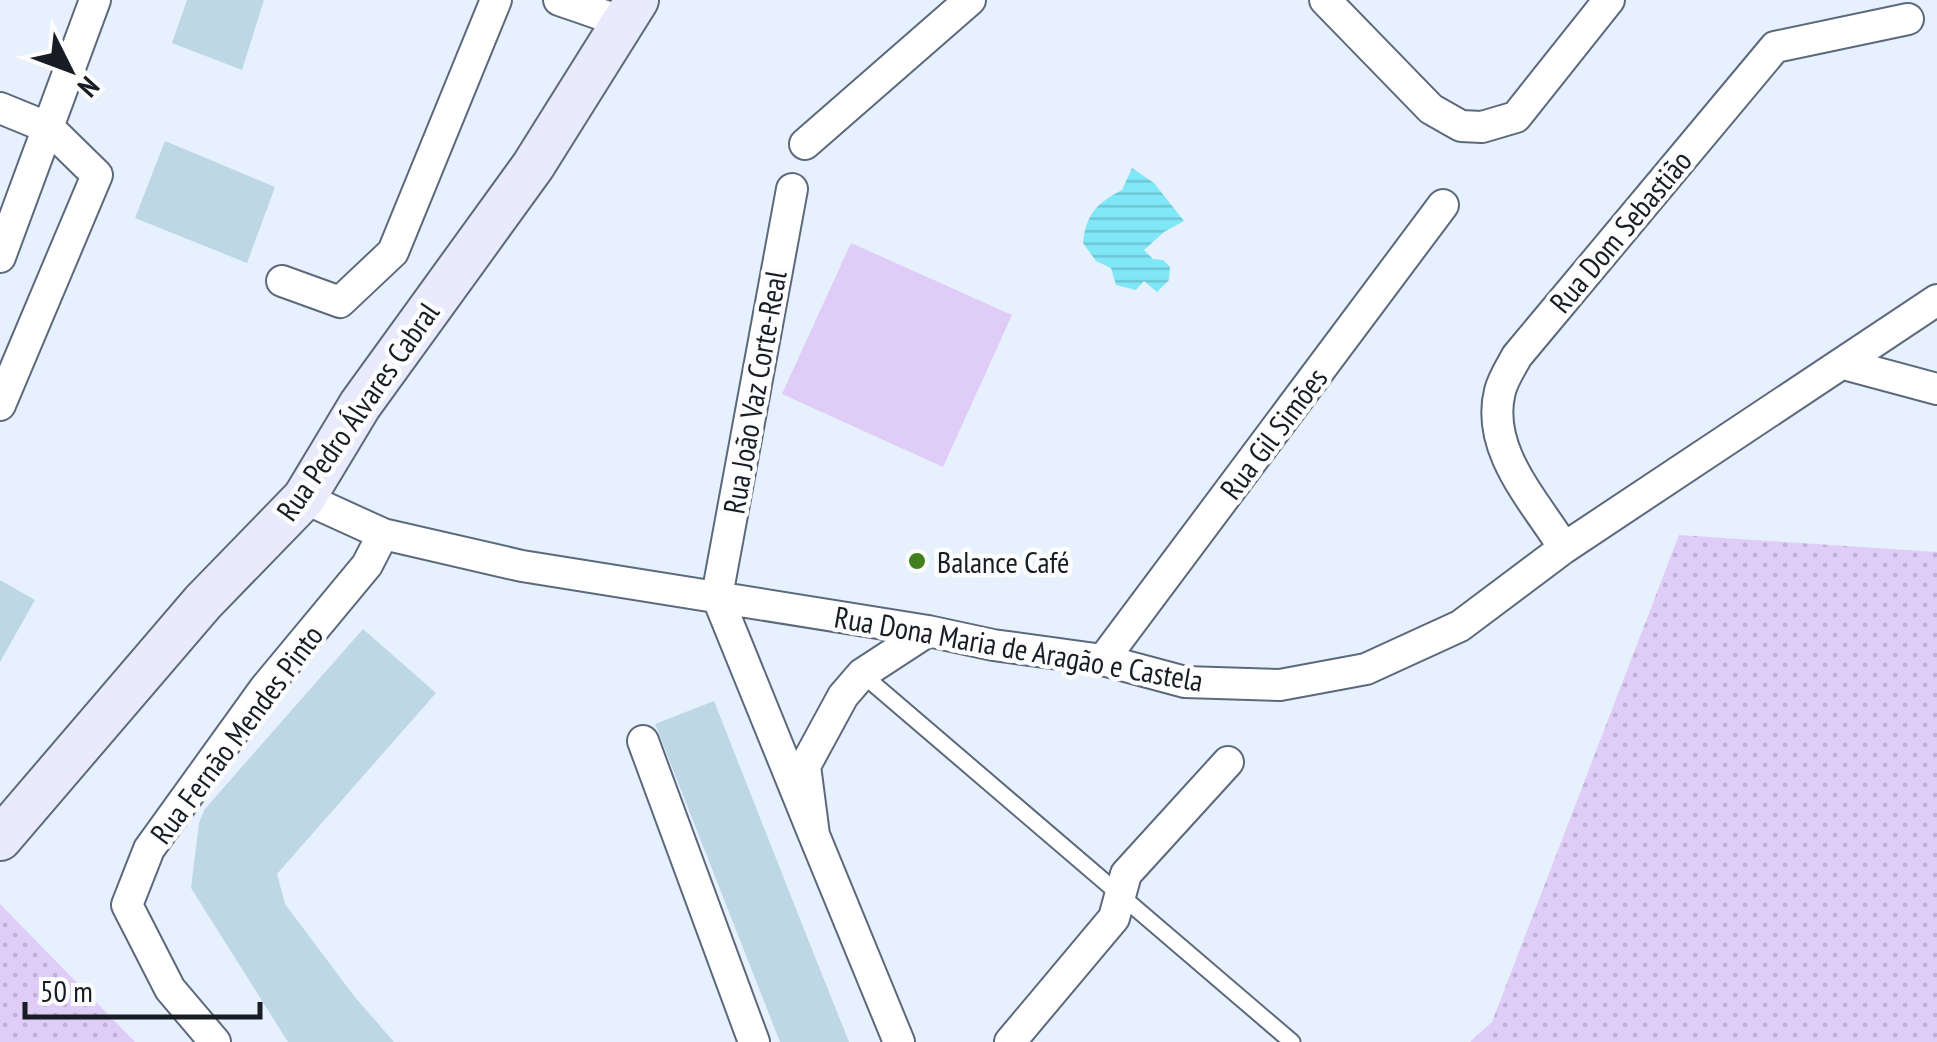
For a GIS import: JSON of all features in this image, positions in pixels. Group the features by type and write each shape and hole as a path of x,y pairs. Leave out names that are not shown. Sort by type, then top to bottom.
{"street":[{"path":"0,258 95,0"},
{"path":"282,282 340,302 393,252 496,0"},
{"path":"559,0 630,11"},
{"path":"805,144 970,0"},
{"path":"1325,0 1431,109 1461,126 1482,127 1516,117 1609,0"},
{"name":"Rua Pedro Álvares Cabral","path":"0,839 203,602 304,498 360,405 534,166 630,11"},
{"name":"Rua Dom Sebastião","path":"1564,548 1502,450 1496,421 1500,388 1517,356 1775,47 1908,19"},
{"path":"0,108 49,128 97,175 0,405"},
{"name":"Rua João Vaz Corte-Real","path":"717,596 792,189"},
{"name":"Rua Gil Simões","path":"1103,660 1443,206"},
{"name":"Rua Dona Maria de Aragão e Castela","path":"304,498 383,534 522,566 1103,660 1185,682 1280,685 1366,669 1460,626 1564,548 1937,300"},
{"path":"1844,364 1937,388"},
{"name":"Rua Fernão Mendes Pinto","path":"215,1042 170,990 128,905 149,849 265,688 367,565 383,534"},
{"path":"717,596 900,1042"},
{"path":"814,835 805,766 843,696 862,674 928,631"},
{"path":"643,741 754,1042"},
{"path":"1010,1042 1114,918 1126,874 1228,762"}],"lane":[{"path":"862,674 1292,1042"}],"shaded area":[{"path":"851,243 1012,315 943,467 782,394"},
{"path":"1679,535 1937,552 1937,1042 1470,1042 1492,1022"},
{"path":"0,904 135,1042 0,1042"}],"water":[{"path":"1132,168 1154,183 1184,221 1144,250 1170,267 1169,280 1157,292 1144,281 1136,290 1116,285 1111,268 1096,261 1083,243 1094,210 1122,190"}],"building":[{"path":"187,0 264,0 242,70 172,43"},
{"path":"165,141 275,187 247,263 135,218"},
{"path":"0,580 35,600 0,662"},
{"path":"363,629 436,693 277,874 285,904 394,1042 288,1042 191,888 199,823 204,810"},
{"path":"714,701 849,1042 780,1042 655,724"}],"place":[{"name":"Balance Café","path":"917,561"}]}
